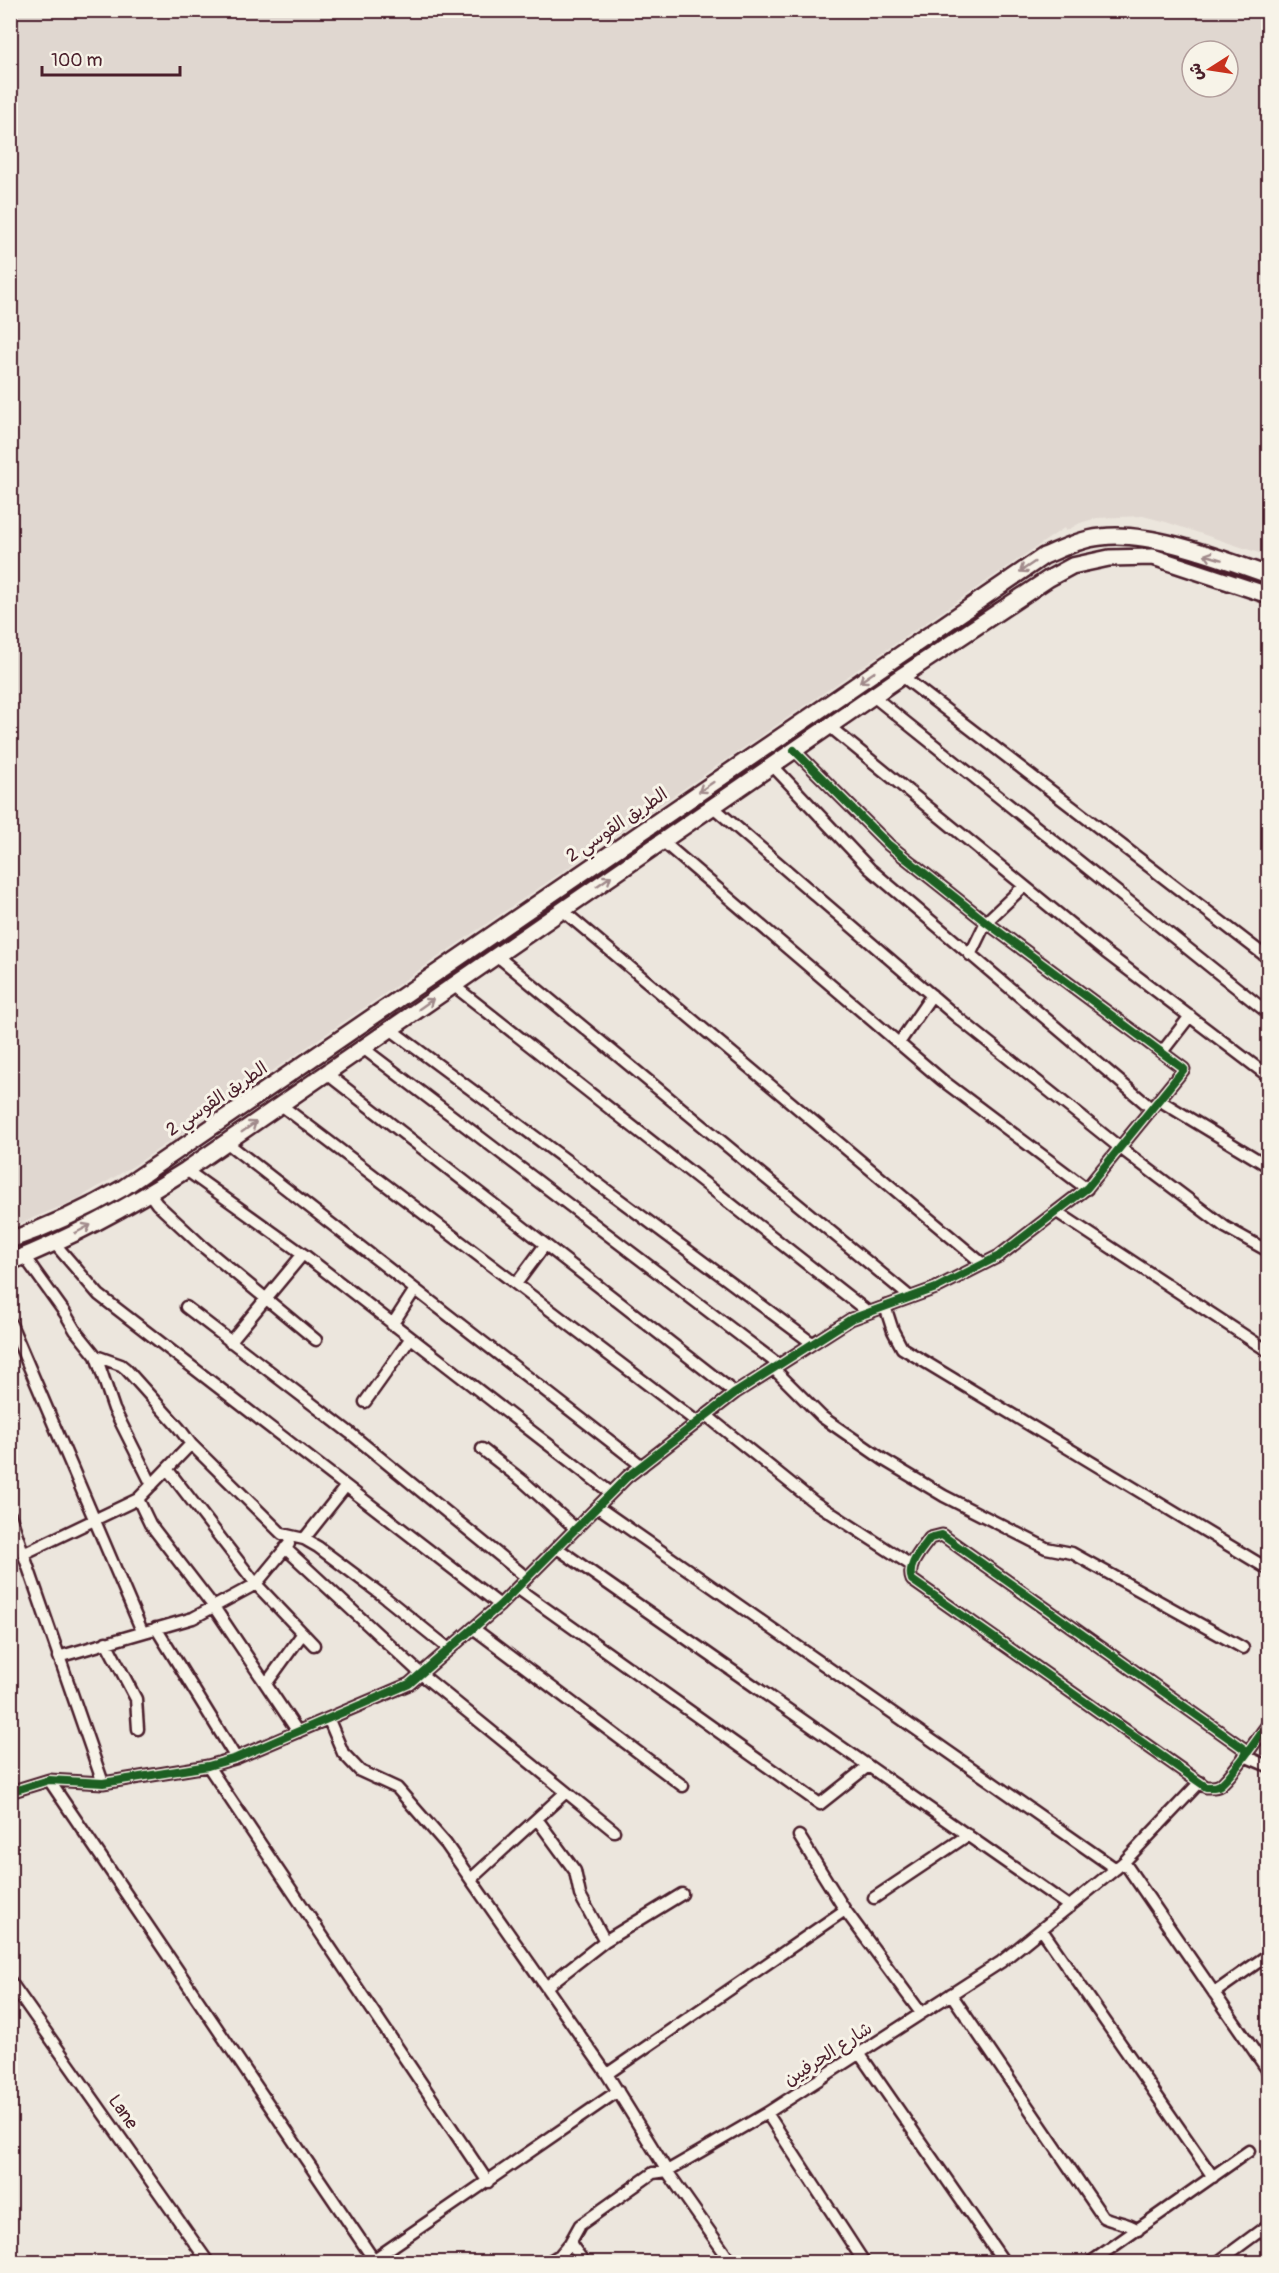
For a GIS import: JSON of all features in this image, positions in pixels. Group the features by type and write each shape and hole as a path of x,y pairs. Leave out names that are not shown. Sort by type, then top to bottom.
{"highway":[{"name":"الطريق القوسي 2","path":"10,1240 89,1207 123,1188 1044,556 1078,541 1120,535 1154,539 1269,574"},
{"path":"17,1259 55,1244 149,1193 186,1170 902,676 1048,579 1072,566 1109,558 1153,557 1269,595"},
{"path":"558,889 566,907"},
{"path":"534,905 540,911 544,922"}],"street":[{"path":"902,676 1269,958"},
{"path":"873,696 1269,1013"},
{"path":"829,726 1105,952 1269,1076"},
{"path":"10,1792 48,1780 103,1783 208,1766 236,1758 409,1684 500,1605 611,1493 701,1418 735,1393 851,1319 936,1287 999,1256 1087,1189 1150,1108 1184,1069 986,922 889,845 794,750"},
{"path":"772,765 870,869 1150,1108"},
{"path":"712,806 932,995 1119,1147 1225,1227 1269,1251"},
{"path":"662,841 942,1080 1087,1189"},
{"path":"970,955 986,922 1024,886"},
{"path":"566,907 983,1264"},
{"path":"496,955 910,1297"},
{"path":"453,985 868,1312"},
{"path":"899,1043 932,995"},
{"path":"1162,1052 1190,1016"},
{"path":"390,1029 812,1343"},
{"path":"363,1048 776,1367 822,1417 884,1460 944,1496 1046,1548 1072,1553 1243,1648"},
{"path":"326,1073 735,1393"},
{"path":"1159,1100 1269,1166"},
{"path":"281,1105 516,1284 814,1502 911,1565"},
{"path":"226,1142 414,1291 642,1466"},
{"path":"186,1170 303,1254 611,1493"},
{"path":"149,1193 157,1204 201,1245 316,1340"},
{"path":"1057,1212 1269,1351"},
{"path":"55,1244 99,1295 500,1605"},
{"path":"516,1284 545,1245"},
{"path":"230,1342 303,1254"},
{"path":"17,1259 65,1312 75,1330 96,1356 114,1409 152,1485"},
{"path":"392,1325 414,1291"},
{"path":"885,1306 902,1348 1269,1569"},
{"path":"186,1307 350,1434 527,1578"},
{"path":"10,1322 142,1631"},
{"path":"364,1402 410,1339"},
{"path":"96,1356 126,1369 191,1444 282,1534 299,1538 318,1547 382,1594 449,1649"},
{"path":"23,1554 138,1499 191,1444"},
{"path":"482,1449 524,1482 576,1529"},
{"path":"168,1470 256,1584 314,1645"},
{"path":"58,1657 193,1618 256,1584 285,1548 299,1538 346,1486"},
{"path":"138,1499 150,1524 214,1607 298,1732"},
{"path":"598,1507 1120,1866 1269,2071"},
{"path":"10,1515 103,1783"},
{"path":"1269,1724 1245,1754 1222,1783 1215,1787 1206,1787 912,1580 909,1574 911,1565 930,1538 942,1535 1245,1754 1269,1766"},
{"path":"285,1548 421,1674 614,1831"},
{"path":"557,1548 1070,1907"},
{"path":"517,1588 820,1804 868,1766"},
{"path":"156,1628 236,1758"},
{"path":"473,1628 683,1786"},
{"path":"266,1684 303,1633"},
{"path":"106,1642 136,1699 138,1729"},
{"path":"329,1719 343,1753 360,1771 397,1788 446,1844 607,2074 667,2171 731,2262"},
{"path":"208,1766 488,2182"},
{"path":"48,1780 372,2261 618,2091"},
{"name":"شارع الحرفيين","path":"548,2262 560,2255 580,2225 653,2173 667,2171 767,2114 1001,1962 1120,1866 1200,1782"},
{"path":"471,1879 566,1792"},
{"path":"537,1818 575,1871 580,1895 605,1941"},
{"path":"873,1898 968,1835"},
{"path":"799,1836 845,1910 921,2013"},
{"path":"546,1987 605,1941 682,1894"},
{"path":"607,2074 845,1910"},
{"path":"1042,1930 1213,2177"},
{"path":"1214,1993 1269,1955"},
{"name":"Lane","path":"10,1981 208,2262"},
{"path":"951,1994 1103,2217 1130,2224 1138,2230"},
{"path":"860,2053 1004,2262"},
{"path":"767,2114 864,2262"},
{"path":"1091,2262 1250,2151"},
{"path":"1218,2262 1269,2225"},
{"path":"570,2243 584,2262"}],"shaded area":[{"path":"11,10 1268,11 1268,556 1143,516 1097,518 1080,523 1066,531 1064,528 135,1165 74,1201 11,1227"}],"cycle path":[{"path":"10,1792 49,1780 103,1783 208,1766 236,1758 409,1684 500,1605 627,1477 735,1393 851,1319 936,1288 999,1256 1087,1188 1184,1069 986,922 889,845 794,750"},
{"path":"1247,1751 942,1535 930,1538 913,1563 912,1580 1206,1787 1216,1787 1225,1780 1268,1724"}]}
